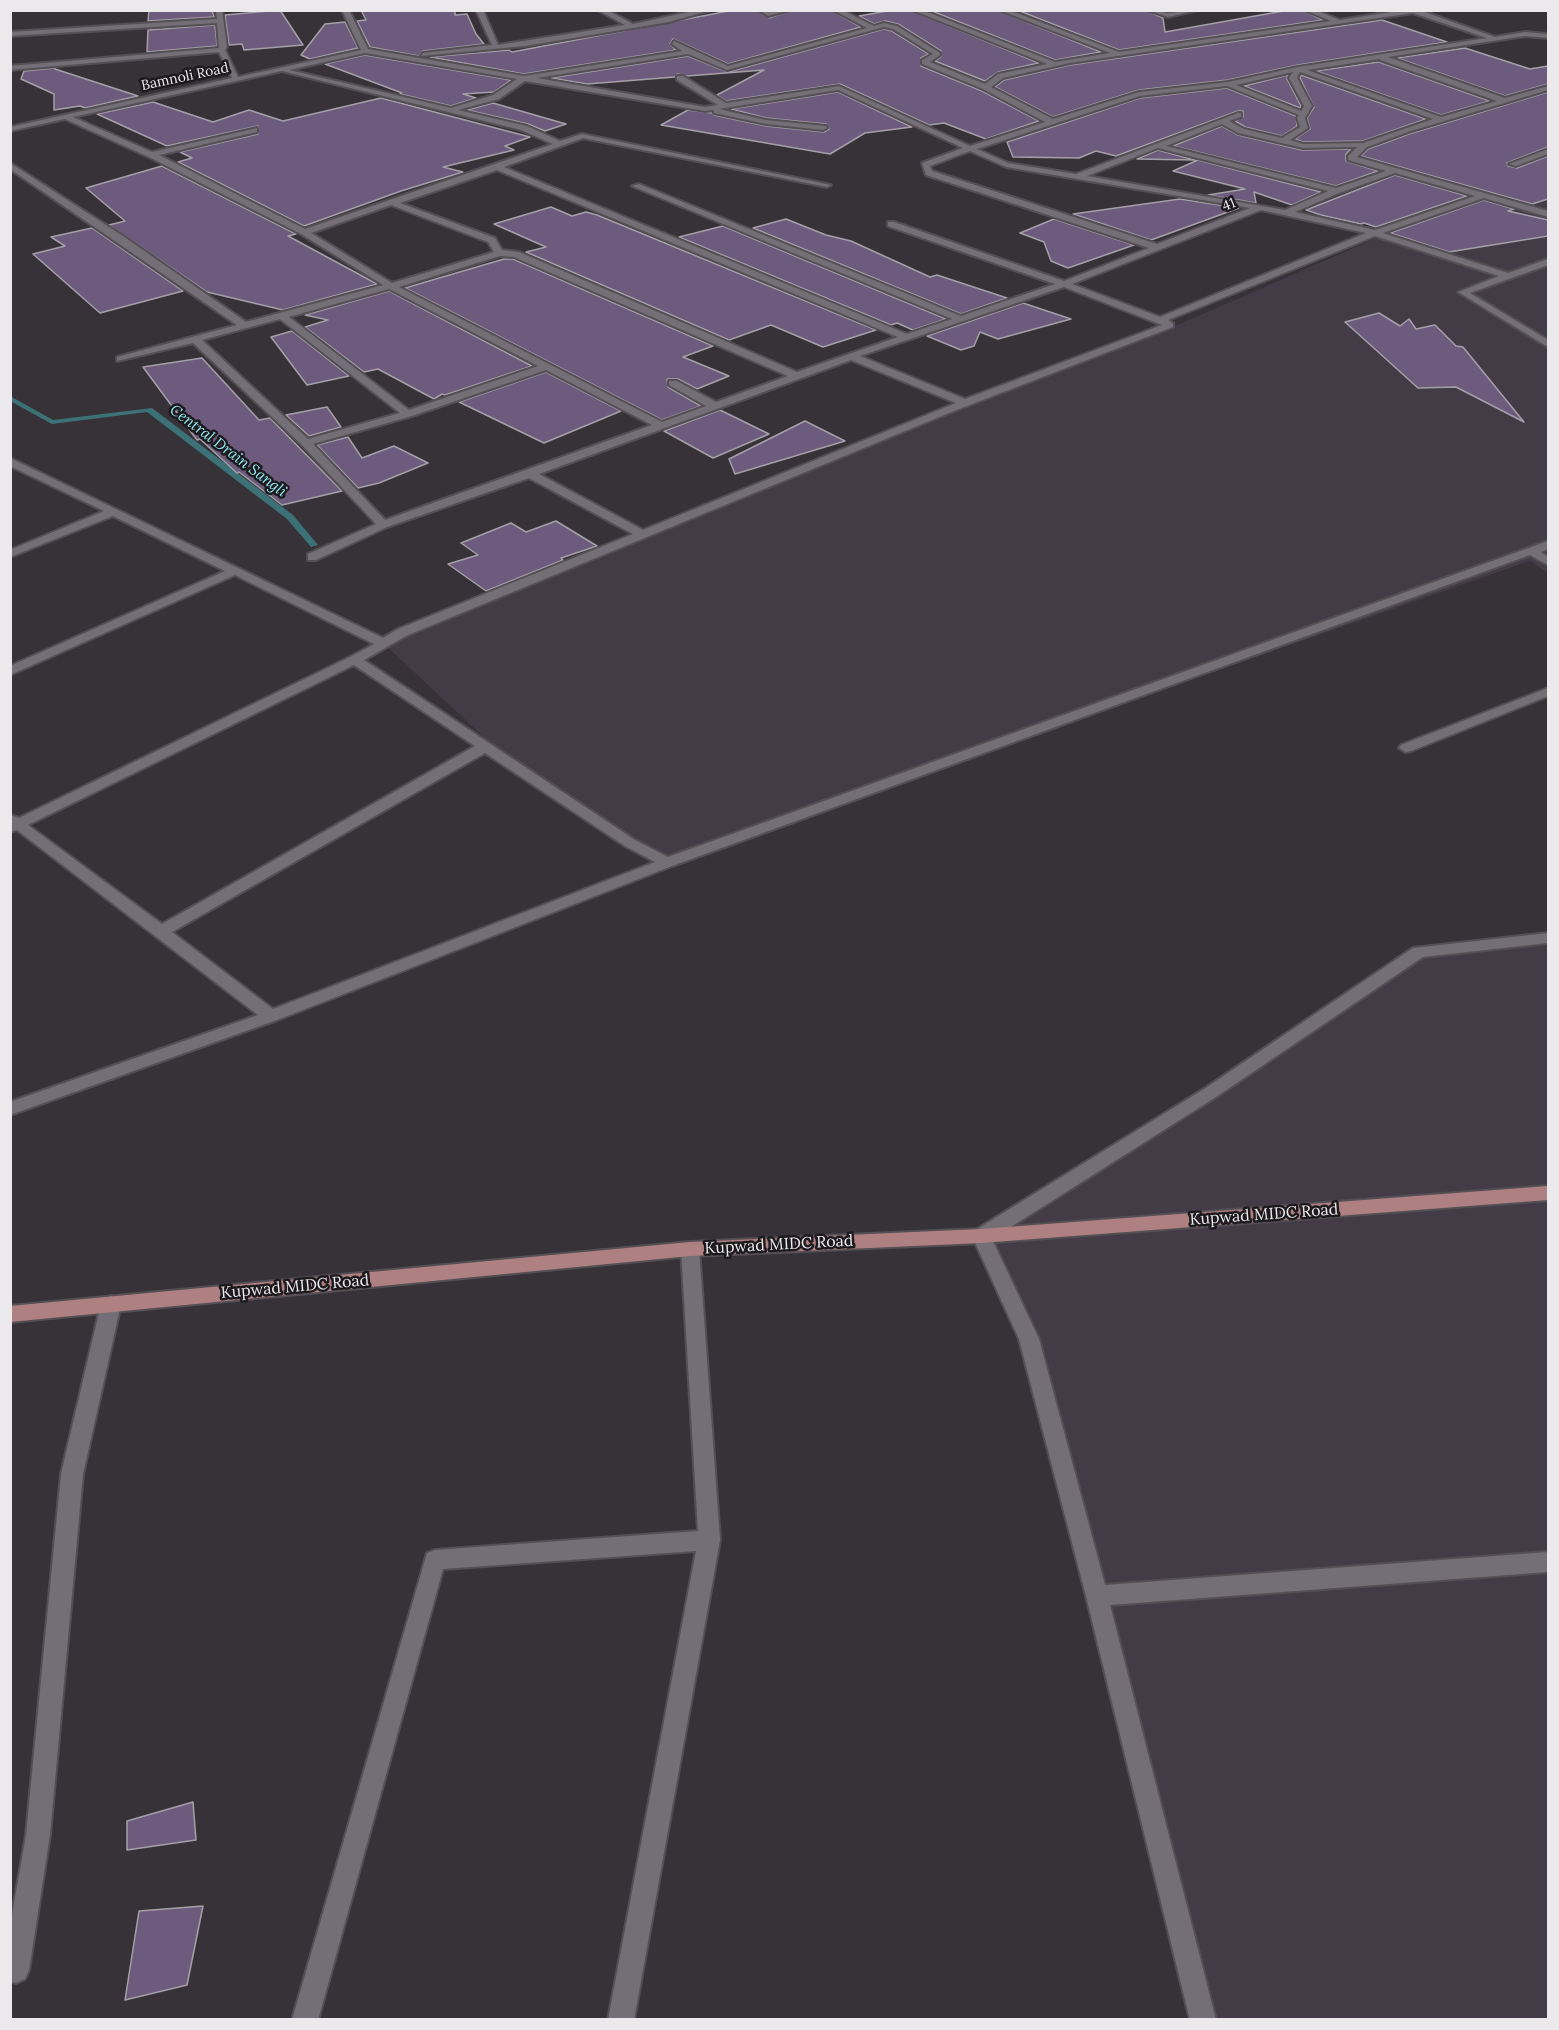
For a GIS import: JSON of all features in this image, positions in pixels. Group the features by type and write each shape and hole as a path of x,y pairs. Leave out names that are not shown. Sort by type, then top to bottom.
{"main road":[{"name":"Kupwad MIDC Road","path":"10,1314 690,1249 981,1236 1548,1193"}],"street":[{"path":"219,10 224,47 221,50"},
{"path":"345,10 365,51 705,109 766,122 823,128"},
{"path":"479,10 496,47"},
{"path":"601,10 632,26"},
{"path":"389,56 420,56 496,47 632,26 708,10"},
{"path":"762,10 768,14 787,10"},
{"path":"836,10 873,28"},
{"path":"915,10 1022,54 1055,64"},
{"path":"1002,10 1120,54"},
{"path":"1151,10 1168,15 1194,10"},
{"path":"1307,10 1341,22"},
{"path":"986,87 1001,76 1055,64 1412,11 1496,39"},
{"path":"10,34 220,21"},
{"path":"674,43 727,68 884,25 895,27 938,54 925,62 986,87 1052,122"},
{"path":"1159,248 929,173 925,165 1139,94 1228,84 1298,69 1525,34 1548,36"},
{"path":"12,67 221,50"},
{"path":"221,50 237,79"},
{"name":"Bamnoli Road","path":"10,129 365,51"},
{"path":"450,110 496,97 524,78 689,52"},
{"path":"1379,56 1504,101"},
{"path":"1283,141 1304,128 1301,118 1308,106 1293,78 1298,69"},
{"path":"1298,69 1442,120"},
{"path":"279,70 524,128 559,144"},
{"path":"680,78 725,106"},
{"path":"1228,84 1303,114"},
{"path":"705,109 839,88 1006,165 1260,207"},
{"path":"1223,121 1241,130 1303,146 1364,145 1548,88"},
{"path":"1077,177 1238,115"},
{"path":"66,117 151,155 304,232 390,286 662,426"},
{"path":"151,155 254,130"},
{"path":"304,232 582,136 827,185"},
{"path":"1364,145 1352,158 1548,214"},
{"path":"1158,146 1336,191"},
{"path":"1513,164 1548,151"},
{"path":"10,165 120,238 244,325"},
{"path":"497,167 907,337"},
{"path":"1286,213 1336,191 1396,170"},
{"path":"636,186 961,319"},
{"path":"1160,320 1375,233 1483,196"},
{"path":"393,203 492,240 499,253"},
{"name":"41","path":"312,557 383,525 530,474 850,356 1064,284 1260,207 1375,233 1508,276"},
{"path":"271,1016 161,930 13,824 355,660 403,632 965,404 1170,324 1064,284 891,224"},
{"path":"121,359 390,286 499,253 516,254 797,376"},
{"path":"1548,262 1463,292 1548,344"},
{"path":"281,315 408,414"},
{"path":"195,339 306,443 383,525"},
{"path":"850,356 965,404"},
{"path":"306,443 408,414 546,367"},
{"path":"673,383 715,406"},
{"path":"10,461 383,643"},
{"path":"530,474 642,534"},
{"path":"10,554 114,511"},
{"path":"10,1109 271,1016 667,863 1548,545"},
{"path":"1532,551 1548,562"},
{"path":"10,671 235,571"},
{"path":"355,660 630,843 667,863"},
{"path":"1406,748 1548,692"},
{"path":"161,930 486,746"},
{"path":"1203,2019 1097,1596 1029,1339 981,1236 1209,1093 1419,952 1548,938"},
{"path":"621,2019 709,1540 690,1249"},
{"path":"16,1970 38,1835 72,1474 111,1304"},
{"path":"305,2019 435,1560 709,1540"},
{"path":"1097,1596 1548,1562"}],"shaded area":[{"path":"1548,163 1548,573 1530,561 667,863 517,768 383,643 1051,372 1173,327"},
{"path":"1548,939 1548,2019 1203,2019 1029,1339 981,1236 1419,952"}],"building":[{"path":"149,10 212,10 214,17 148,21"},
{"path":"280,10 303,45 244,50 242,44 229,45 225,15"},
{"path":"361,10 455,10 455,15 467,14 476,34 484,44 423,51 419,56 370,47 357,21 366,20"},
{"path":"734,10 757,10 769,18 792,10 831,10 861,27 728,64 673,39 670,44 676,50 524,74 430,57 509,50 512,52"},
{"path":"893,10 910,10 1039,63 998,72 985,81 935,61 941,57 941,51 898,24 885,21 874,24 859,16"},
{"path":"929,10 997,10 1101,52 1055,60"},
{"path":"1017,10 1146,10 1163,18 1165,32 1289,10 1302,10 1323,20 1119,50"},
{"path":"1382,20 1447,42 1298,65 1228,80 1139,90 1053,117 995,87 1004,80 1070,65"},
{"path":"345,22 358,48 310,59 301,55 325,24"},
{"path":"215,25 217,46 147,52 148,30"},
{"path":"884,29 892,31 929,54 921,58 921,66 982,91 1039,121 986,139 944,123 929,125 840,84 726,101 717,95 764,70 687,76 677,74 675,77 587,84 551,78 688,56 728,72"},
{"path":"1465,48 1530,69 1548,66 1548,84 1505,96 1397,58"},
{"path":"365,55 511,80 494,92 463,94 476,98 451,106 400,94 402,93 325,64"},
{"path":"1378,62 1490,101 1441,115 1316,71"},
{"path":"55,68 138,96 85,108 80,106 54,110 54,94 21,79 24,71"},
{"path":"1288,75 1287,79 1300,108 1244,86"},
{"path":"1301,75 1426,119 1363,141 1303,142 1295,139 1310,129 1307,118 1314,107 1300,78"},
{"path":"1227,88 1296,116 1297,126 1282,136 1245,127 1235,121 1243,117 1243,111 1238,111 1116,156 1096,151 1079,158 1013,157 1007,142 1140,98"},
{"path":"838,92 912,127 865,133 830,154 661,125 688,110 712,113 766,126 824,132 829,129 826,124 766,118 731,109"},
{"path":"1548,92 1548,147 1507,163 1508,166 1517,168 1548,156 1548,199 1532,204 1361,156 1368,149 1409,134"},
{"path":"381,98 530,137 505,146 514,150 443,167 463,172 401,191 304,226 178,162 192,158 180,152 258,134 258,126 167,146 97,114 153,102 213,122 249,110 283,121"},
{"path":"493,103 566,124 545,131 528,124 467,110"},
{"path":"1222,126 1238,135 1302,150 1351,149 1346,154 1346,161 1378,171 1336,186 1173,146"},
{"path":"1158,150 1195,160 1137,159"},
{"path":"1198,160 1321,192 1292,205 1254,192 1256,203 1208,195 1245,189 1173,171"},
{"path":"162,166 296,234 288,236 377,284 283,310 207,292 109,225 125,221 86,188"},
{"path":"1395,175 1467,196 1376,227 1306,210"},
{"path":"1180,199 1239,208 1151,240 1073,214"},
{"path":"1484,200 1514,209 1508,211 1548,220 1548,236 1449,252 1390,233"},
{"path":"551,207 572,216 586,212 597,215 876,330 823,347 771,325 729,340 526,252 546,247 494,224"},
{"path":"786,219 826,235 851,241 930,277 937,275 1007,298 961,314 753,228"},
{"path":"1054,219 1134,245 1068,268 1051,261 1044,242 1020,233"},
{"path":"723,226 946,319 913,330 897,323 891,325 679,237"},
{"path":"92,228 183,291 100,313 33,254 65,246 51,237"},
{"path":"504,259 513,259 713,346 683,357 729,376 697,389 678,379 667,379 668,387 701,406 662,420 405,288"},
{"path":"389,291 532,366 445,395 442,394 434,399 378,369 364,372 305,327 328,320 305,315"},
{"path":"1023,303 1071,319 998,339 980,332 974,346 961,350 927,336"},
{"path":"1379,313 1400,326 1409,319 1416,329 1435,325 1456,346 1463,347 1524,422 1456,387 1418,388 1345,322"},
{"path":"292,331 349,376 307,385 271,337"},
{"path":"202,358 259,420 270,418 342,491 282,505 239,472 237,473 200,439 197,440 143,367"},
{"path":"546,372 621,411 544,443 459,402"},
{"path":"327,407 341,427 309,436 286,415"},
{"path":"720,410 769,434 713,458 664,431"},
{"path":"805,421 845,441 735,474 729,459"},
{"path":"348,437 362,458 394,446 428,463 379,483 358,488 317,445"},
{"path":"556,521 597,546 561,558 563,560 486,591 448,564 478,555 461,543 511,523 526,532"},
{"path":"193,1802 196,1840 127,1850 127,1821"},
{"path":"203,1906 187,1985 125,2000 139,1911"}],"waterway":[{"name":"Central Drain Sangli","path":"10,398 52,422 149,410 290,517 314,545"}]}
